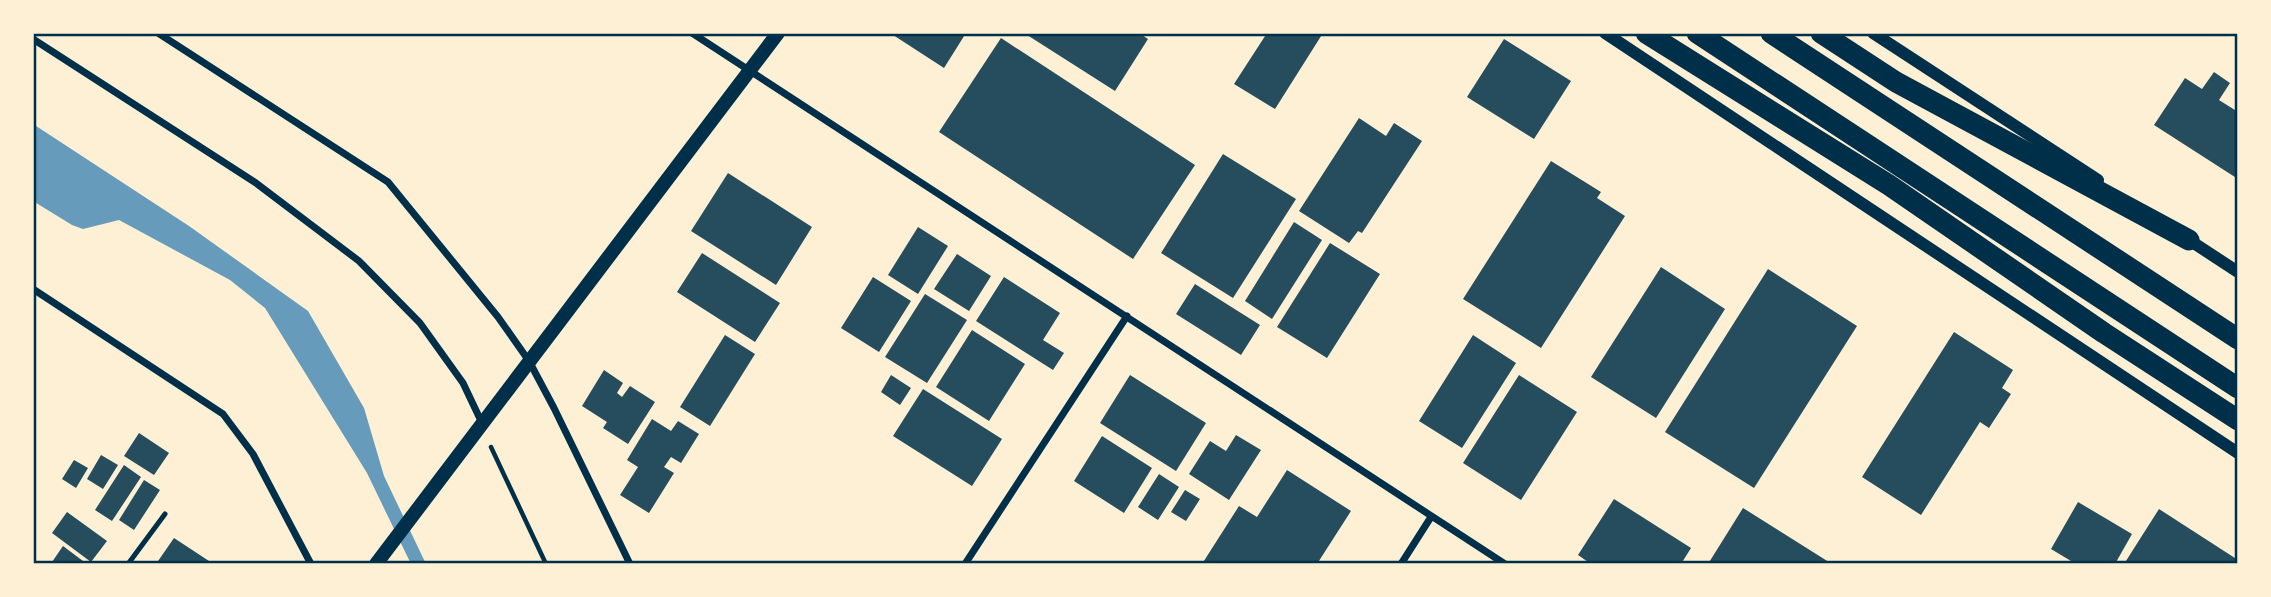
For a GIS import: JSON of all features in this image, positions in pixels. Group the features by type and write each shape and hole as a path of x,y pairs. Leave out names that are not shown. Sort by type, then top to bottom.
{"highway":[{"path":"1646,33 1889,185 2104,333 2238,420"},
{"path":"1698,33 2238,388"},
{"path":"1771,33 2238,339"},
{"path":"1821,33 1896,82 2189,240"}],"main road":[{"path":"376,564 778,33"}],"street":[{"path":"158,33 388,182 498,317 529,361 630,564"},
{"path":"692,33 1505,564"},
{"path":"1605,33 2238,453"},
{"path":"1873,33 2238,272"},
{"path":"33,39 256,183 359,261 420,323 463,383 482,423"},
{"path":"33,289 223,414 253,454 311,564"},
{"path":"965,564 1128,316"},
{"path":"1401,564 1431,517"}],"lane":[{"path":"128,564 165,514"}],"path":[{"path":"482,423 499,468 546,564"}],"water":[{"path":"33,124 189,226 308,311 364,408 384,476 426,564 411,564 367,473 265,308 230,280 119,220 83,229 33,201"}],"building":[{"path":"890,33 966,33 944,68"},
{"path":"1024,33 1139,33 1148,39 1115,91"},
{"path":"1267,33 1323,33 1275,109 1234,84"},
{"path":"1001,38 1195,165 1133,259 939,132"},
{"path":"1504,39 1571,81 1534,139 1467,97"},
{"path":"2214,72 2230,83 2219,100 2238,112 2238,179 2154,125 2185,78 2202,89"},
{"path":"1359,118 1386,136 1394,123 1422,141 1362,233 1358,231 1349,243 1299,211"},
{"path":"1223,154 1296,199 1233,298 1161,253"},
{"path":"1551,161 1601,192 1597,198 1625,216 1541,348 1463,299"},
{"path":"728,173 812,227 776,285 691,231"},
{"path":"1294,222 1322,240 1272,319 1245,301"},
{"path":"918,227 948,246 918,294 888,275"},
{"path":"1330,243 1380,274 1327,358 1277,327"},
{"path":"702,253 780,303 755,342 677,292"},
{"path":"957,254 991,276 969,311 934,289"},
{"path":"1661,267 1725,309 1656,418 1591,377"},
{"path":"1768,269 1857,326 1754,488 1665,432"},
{"path":"873,277 911,301 879,352 841,328"},
{"path":"1004,277 1060,313 1043,340 1064,353 1053,370 976,321"},
{"path":"1195,284 1260,325 1241,355 1176,314"},
{"path":"925,294 967,320 927,383 885,357"},
{"path":"972,330 1025,364 989,421 936,387"},
{"path":"1954,332 2013,370 2002,388 2011,394 1989,428 1980,422 1921,515 1862,477"},
{"path":"725,335 755,354 710,426 680,407"},
{"path":"1473,335 1516,363 1462,448 1419,421"},
{"path":"604,370 623,383 617,393 622,397 630,386 655,402 628,444 603,428 607,422 582,406"},
{"path":"891,375 911,388 900,405 881,392"},
{"path":"1130,375 1206,423 1176,471 1100,423"},
{"path":"1519,375 1577,412 1521,500 1463,463"},
{"path":"923,389 1002,439 972,486 893,436"},
{"path":"652,419 671,431 678,421 699,434 681,463 671,457 664,467 674,473 649,513 620,495 638,467 627,460"},
{"path":"139,433 169,453 154,475 124,456"},
{"path":"1236,435 1261,450 1229,500 1189,474 1210,441 1226,451"},
{"path":"1102,436 1152,468 1124,513 1074,481"},
{"path":"101,455 118,465 103,489 87,479"},
{"path":"74,460 88,468 76,488 62,479"},
{"path":"124,465 141,477 112,521 95,510"},
{"path":"1287,470 1351,511 1317,564 1202,564 1239,506 1257,517"},
{"path":"1159,474 1179,487 1158,520 1138,507"},
{"path":"144,480 160,490 134,530 119,520"},
{"path":"1185,490 1200,499 1186,521 1171,512"},
{"path":"1614,499 1691,548 1681,564 1591,564 1578,555"},
{"path":"2078,502 2132,534 2115,564 2076,564 2051,549"},
{"path":"1743,508 1832,564 1708,564"},
{"path":"2159,509 2238,560 2238,564 2124,564"},
{"path":"67,512 107,541 91,562 52,533"},
{"path":"174,538 209,561 207,564 156,564"},
{"path":"63,546 87,564 54,564 52,562"}]}
